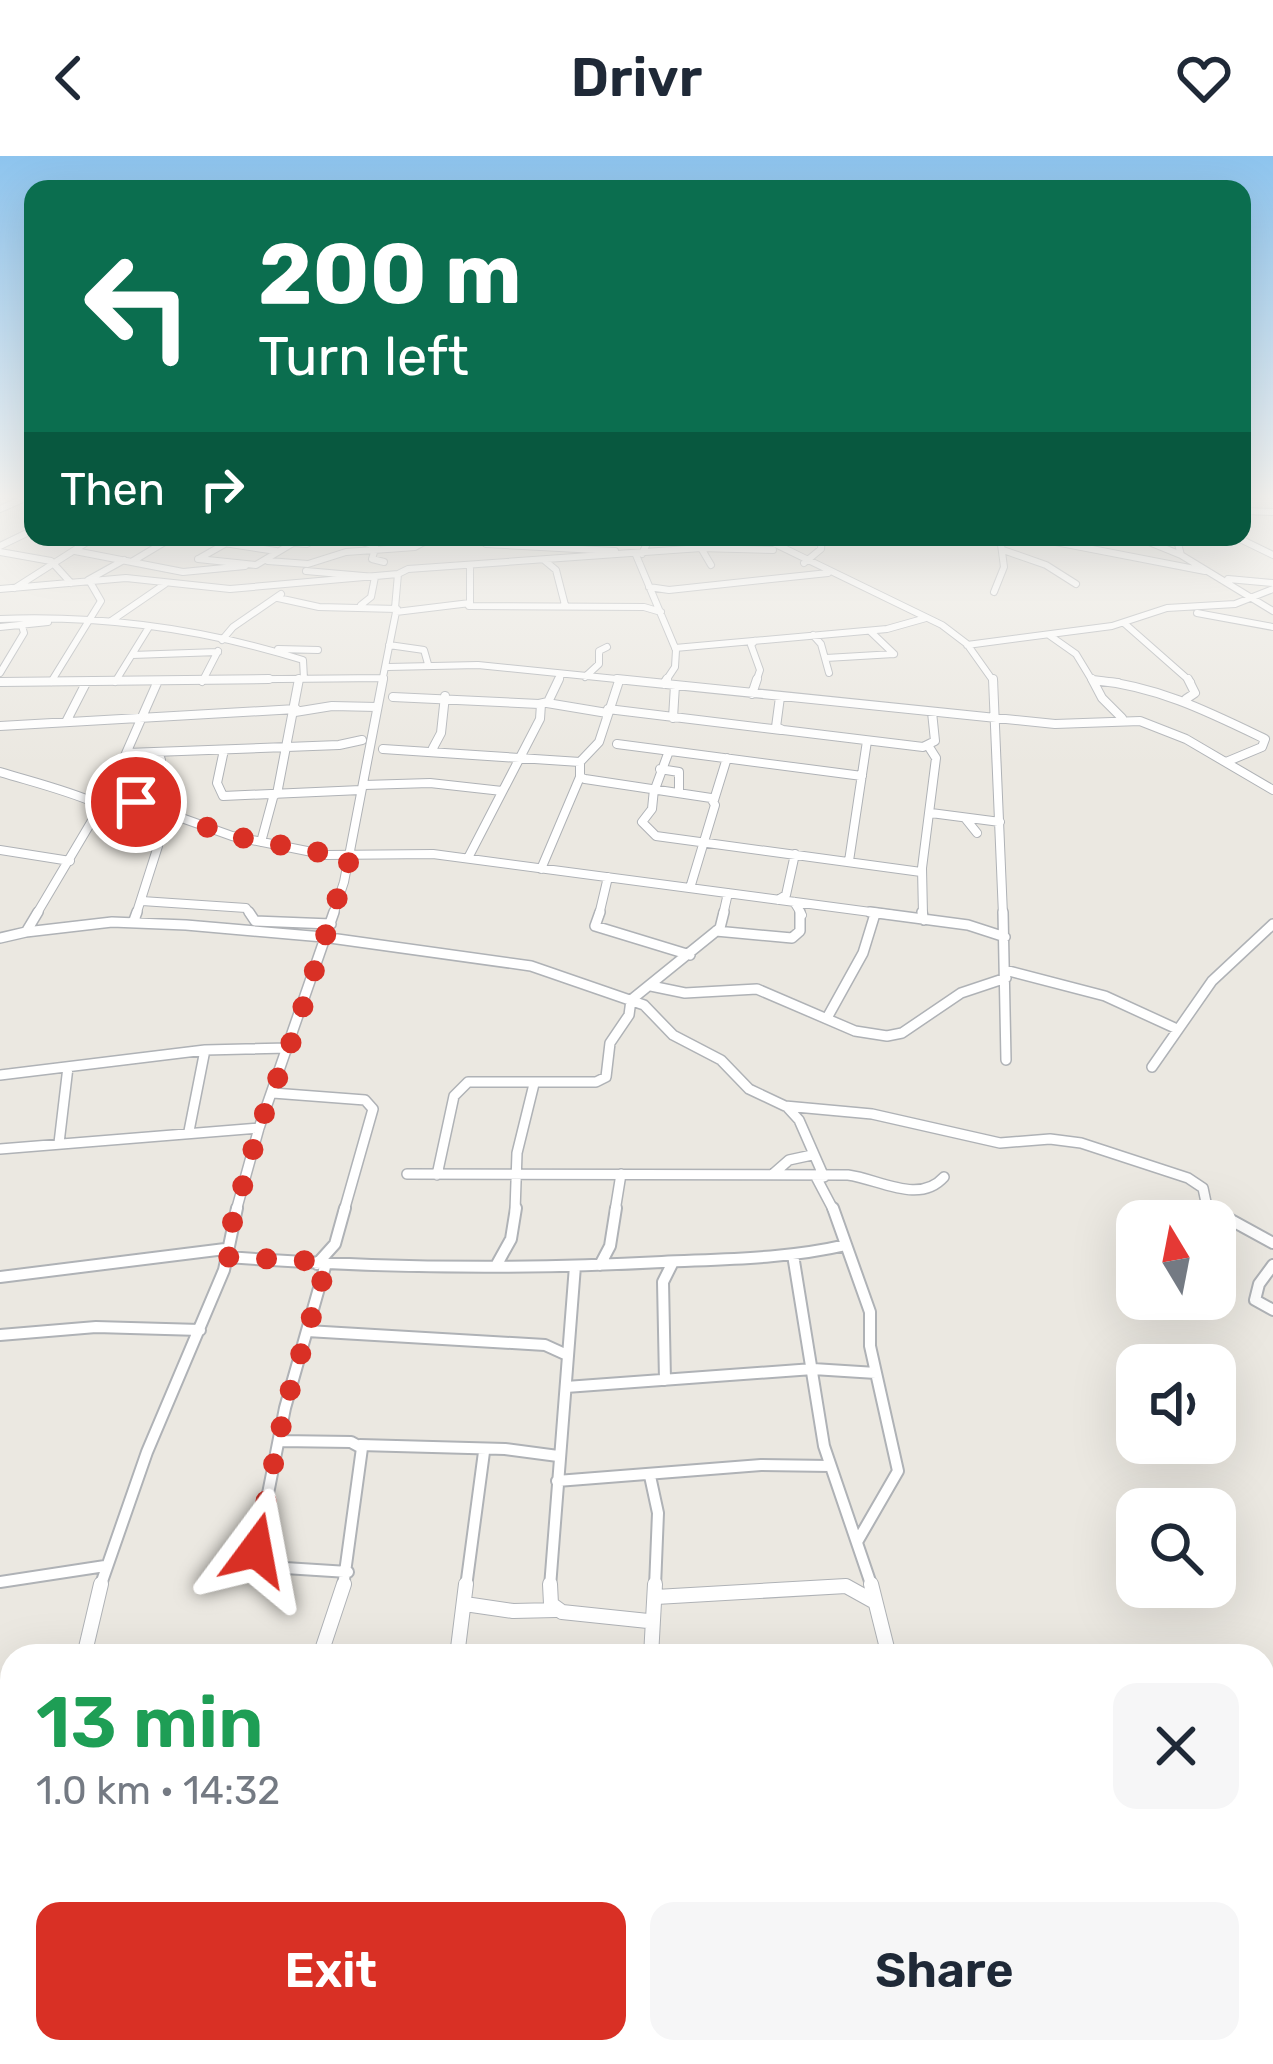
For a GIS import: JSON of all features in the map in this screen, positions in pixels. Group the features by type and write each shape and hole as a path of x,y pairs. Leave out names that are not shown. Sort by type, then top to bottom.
{"street":[{"path":"0,589 26,587"},
{"path":"50,683 93,619 101,596 92,587"},
{"path":"110,622 160,587"},
{"path":"200,587 250,587"},
{"path":"202,683 232,625 250,619 287,587"},
{"path":"311,605 317,587"},
{"path":"359,607 370,598 373,587"},
{"path":"86,1644 105,1566 147,1452 200,1330 259,1128 331,924 350,858 399,609 398,587"},
{"path":"464,605 474,598 473,587"},
{"path":"560,587 565,605"},
{"path":"649,587 698,587"},
{"path":"649,587 675,648 675,667 664,684"},
{"path":"859,587 926,618 967,645 986,664 997,689 1006,1060"},
{"path":"994,592 996,587"},
{"path":"1238,587 1273,611"},
{"path":"967,645 1124,623 1174,608 1235,604 1271,587"},
{"path":"278,598 311,605 399,609 565,605 644,607 661,612"},
{"path":"1174,608 1273,627"},
{"path":"675,648 870,631 926,618"},
{"path":"0,623 22,626 65,619"},
{"path":"0,623 93,619 224,640 303,660 288,747 261,842"},
{"path":"1124,623 1192,683 1195,693 1186,699"},
{"path":"0,673 24,633 22,626"},
{"path":"115,682 149,627"},
{"path":"826,658 894,654 870,631"},
{"path":"813,635 829,673"},
{"path":"1049,635 1078,652 1108,706 1124,719"},
{"path":"752,694 760,674 751,648 755,641"},
{"path":"389,645 424,650 428,664"},
{"path":"584,677 599,664 599,651 607,647"},
{"path":"266,649 318,650"},
{"path":"132,655 218,652"},
{"path":"0,654 11,654"},
{"path":"388,667 428,664 780,697 871,700 932,712 1066,725 1124,719 1163,729 1273,790"},
{"path":"468,858 561,675"},
{"path":"0,682 384,678"},
{"path":"383,749 433,748 580,762 595,749 619,680"},
{"path":"1093,680 1138,684 1186,699 1264,739 1262,747 1226,762"},
{"path":"66,722 86,682"},
{"path":"26,932 110,791 145,719 157,682"},
{"path":"673,718 675,686"},
{"path":"433,748 441,733 446,696"},
{"path":"393,697 544,703 929,747 937,758 921,872 919,906 924,920"},
{"path":"780,697 776,727 782,730"},
{"path":"1,728 377,707"},
{"path":"929,747 936,734 932,712"},
{"path":"127,753 362,740"},
{"path":"849,861 867,741"},
{"path":"695,754 707,743"},
{"path":"617,744 862,776"},
{"path":"224,750 218,793 227,797 430,783 502,791"},
{"path":"669,751 654,789 652,809 642,822 647,832 921,872"},
{"path":"155,783 161,760 158,753"},
{"path":"690,888 727,758"},
{"path":"542,868 580,777 580,762"},
{"path":"660,769 680,772 679,793"},
{"path":"0,772 100,805 139,827 158,845 133,923"},
{"path":"580,777 714,800"},
{"path":"110,791 218,832 350,858 433,854 468,858 985,928 1005,937"},
{"path":"931,813 1000,821"},
{"path":"965,818 976,833"},
{"path":"0,850 70,861"},
{"path":"778,900 786,895 795,854"},
{"path":"608,877 595,926 689,955"},
{"path":"437,1175 454,1096 468,1082 596,1082 606,1077 610,1043 629,1015 631,1000 716,932 728,893"},
{"path":"142,901 210,902 246,908 255,921 331,924"},
{"path":"716,932 792,938 800,931 802,915 794,902"},
{"path":"827,1018 863,953 875,914"},
{"path":"0,938 133,923 323,937 531,966 631,1000 655,1014 673,1035 721,1060 749,1090 785,1106 872,1114 984,1141 1049,1138 1103,1148 1199,1184 1207,1207 1273,1243"},
{"path":"1152,1067 1213,981 1273,924"},
{"path":"651,986 685,994 757,989 873,1036 902,1033 961,993 1006,974 1087,990 1177,1030"},
{"path":"0,1075 205,1050 289,1048"},
{"path":"189,1131 205,1050"},
{"path":"59,1143 68,1066"},
{"path":"496,1266 506,1257 512,1235 519,1137 534,1084"},
{"path":"273,1093 365,1100 373,1109 335,1244 321,1266 255,1559 285,1568 348,1572"},
{"path":"785,1106 799,1120 870,1312 876,1372 898,1471 857,1541"},
{"path":"0,1149 259,1128"},
{"path":"773,1174 789,1160 812,1154"},
{"path":"407,1174 870,1176 925,1192 938,1187 944,1177"},
{"path":"600,1265 610,1246 621,1174"},
{"path":"0,1277 226,1253 321,1266 575,1266 794,1255 846,1245"},
{"path":"794,1255 808,1369 830,1466 886,1644"},
{"path":"665,1380 663,1282 673,1262"},
{"path":"1273,1265 1259,1284 1255,1300 1273,1310"},
{"path":"556,1610 548,1582 575,1266"},
{"path":"0,1334 96,1327 200,1330"},
{"path":"307,1331 545,1345 562,1348 568,1356"},
{"path":"566,1387 808,1369 876,1372"},
{"path":"280,1441 325,1439 484,1452 543,1451 558,1456"},
{"path":"324,1644 348,1572 364,1456 360,1445"},
{"path":"459,1644 484,1452"},
{"path":"557,1481 761,1466 830,1466"},
{"path":"650,1476 658,1494 650,1644"},
{"path":"0,1582 105,1566"},
{"path":"656,1597 846,1586 859,1589 875,1602"},
{"path":"465,1604 648,1621"}],"route":[{"path":"136,802 232,836 350,858 259,1128 225,1249 227,1257 312,1261 326,1267 285,1408 256,1550"}]}
